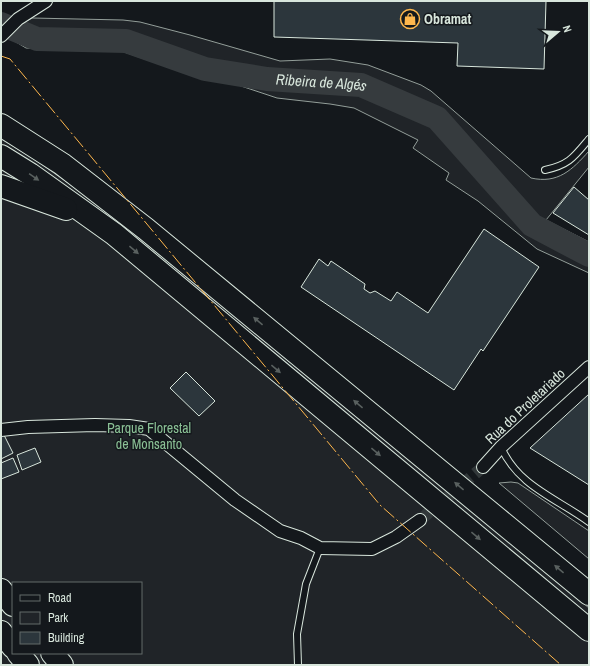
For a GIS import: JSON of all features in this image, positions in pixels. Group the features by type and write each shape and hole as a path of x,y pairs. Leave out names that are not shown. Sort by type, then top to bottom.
{"highway":[{"path":"1,125 62,164 146,229 589,594"},
{"path":"1,156 103,226 126,244 589,630"},
{"path":"1,186 61,207 103,226"},
{"path":"1,590 12,604"},
{"path":"1,632 12,646"},
{"path":"19,654 28,665"},
{"path":"53,654 62,665"}],"street":[{"path":"1,36 18,19 46,1"},
{"name":"Rua do Proletariado","path":"483,467 501,447 589,367"},
{"path":"1,430 28,427 95,425 129,426 149,429 235,500 280,530 301,538 320,548 372,549 396,537 420,520"}],"lane":[{"path":"545,170 559,167 573,158 589,139"},
{"path":"501,447 506,459 527,482 589,522"},
{"path":"298,665 297,634 306,584 320,548"}],"green space":[{"path":"32,18 123,20 140,22 280,61 330,59 368,65 421,85 431,91 531,178 549,179 564,174 577,164 589,151 589,167 546,220 589,242 589,273 537,249 478,201 446,180 449,173 413,148 418,140 354,108 277,98 238,85 198,77 121,51 26,48 6,36 22,23"},
{"name":"Parque Florestal de Monsanto","path":"1,139 34,159 81,192 149,245 589,608 589,665 1,665"},
{"path":"499,483 518,483 589,531 589,559"}],"building":[{"name":"Obramat","path":"274,1 546,1 544,69 457,66 458,43 274,37"},
{"path":"574,187 589,200 589,235 553,213"},
{"path":"484,229 539,267 483,351 481,349 454,390 301,287 319,259 328,266 331,261 365,284 364,289 370,293 375,291 391,301 397,292 428,313"},
{"path":"186,372 215,401 199,416 170,388"},
{"path":"589,394 589,485 530,448"},
{"path":"3,433 13,453 1,459 1,434"},
{"path":"35,448 41,462 22,470 17,455"},
{"path":"13,458 19,472 1,479 1,463"}],"waterway":[{"name":"Ribeira de Algés","path":"1,24 37,39 126,41 205,69 267,79 361,85 437,118 532,225 589,255"}],"tunnel":[{"path":"420,520 483,467"}],"power":[{"path":"1,56 10,59 380,505 561,665"}],"place":[{"name":"Obramat","path":"410,19"}]}
